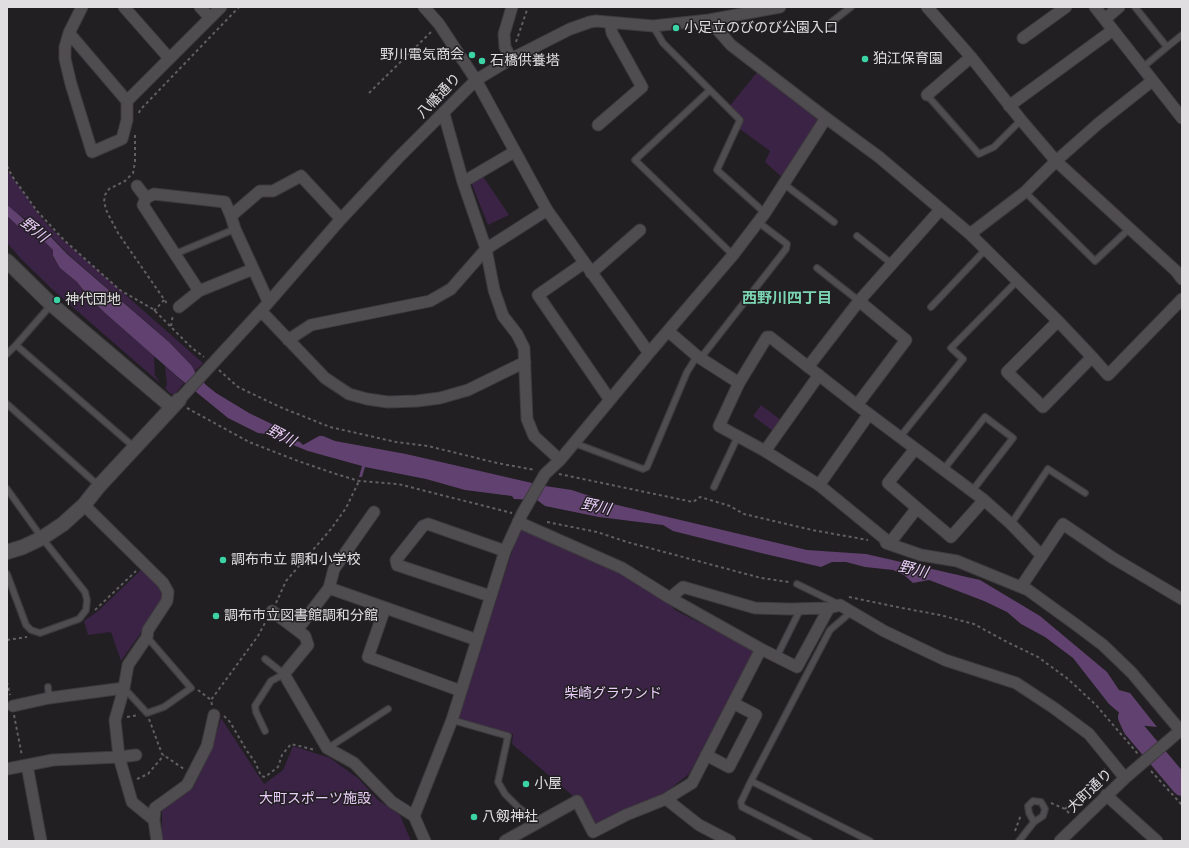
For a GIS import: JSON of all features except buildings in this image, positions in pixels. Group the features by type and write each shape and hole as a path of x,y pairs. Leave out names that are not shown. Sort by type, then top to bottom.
{"street":[{"path":"70,33 127,101 127,120 122,139 92,152 71,84 65,59 65,47 70,33 82,7"},
{"path":"124,7 169,58"},
{"path":"200,7 210,18"},
{"path":"127,101 221,7"},
{"path":"424,7 438,24 476,80 547,210 649,353"},
{"path":"511,59 505,47 504,34 512,7"},
{"name":"八幡通り","path":"176,403 261,311 341,219 476,80 511,59 583,24 596,21 653,26 709,20 780,7"},
{"path":"927,7 971,57 1009,106 1056,161 1176,271 1182,279"},
{"path":"1023,38 1066,7"},
{"path":"1095,7 1182,118"},
{"path":"1105,19 1119,7"},
{"path":"709,20 731,45 826,118 880,157 940,210 970,234 1018,280 1108,375 1182,299"},
{"path":"598,125 642,87 612,33 610,23"},
{"path":"1009,106 1113,30"},
{"path":"927,95 971,57"},
{"path":"970,234 1025,192 1056,161 1152,81"},
{"path":"444,114 463,182 486,249 494,290 503,316 517,334 524,348 527,419 534,436 560,460"},
{"path":"414,816 452,720 505,551 521,517 546,473 560,460 649,353 734,255 762,218 826,118"},
{"path":"463,182 514,152"},
{"path":"231,216 260,191 273,191 301,176 341,219"},
{"path":"137,186 146,198"},
{"path":"199,291 143,204 146,198 154,194 225,202 235,229 268,302"},
{"path":"288,340 311,325 430,301 451,289 486,249 547,210"},
{"path":"808,367 858,301 940,210"},
{"path":"591,273 640,230"},
{"path":"7,261 51,304 176,403 134,447 84,505 63,524 42,538 23,547 7,552"},
{"path":"584,263 538,295 610,400"},
{"path":"174,309 199,291 253,269"},
{"path":"857,405 906,340 858,301"},
{"path":"261,311 325,378 348,394 367,399 388,402 417,402 440,398 468,390 525,362"},
{"path":"1058,321 1007,372 1043,407 1092,357"},
{"path":"668,331 699,358 739,383"},
{"path":"1042,556 1011,524 984,500 857,405 770,337 767,337 739,383 719,426 765,451 819,485 885,539 887,544 921,555 957,561 1028,590 1103,645 1132,673 1180,731"},
{"path":"765,451 818,375"},
{"path":"819,485 869,414"},
{"path":"915,449 888,483 951,537 984,500"},
{"path":"84,505 163,583 168,592 167,601 148,630 147,637 128,665 124,688 114,720 120,757 132,802 154,820"},
{"path":"887,544 917,508"},
{"path":"297,630 329,588 334,569 374,512"},
{"path":"521,517 622,568 670,598 761,649 798,667 828,608"},
{"path":"490,596 397,565 396,560 423,526 428,524 505,551"},
{"path":"1022,587 1063,524 1113,558 1179,595"},
{"path":"670,598 683,587 755,608 790,609 828,608 840,606 884,631 945,660 1016,683 1054,708 1088,734 1125,778"},
{"path":"329,588 477,640"},
{"path":"385,608 368,657 461,691"},
{"path":"272,611 305,636 308,645 284,674 327,748 354,763 392,802 414,816 425,841"},
{"path":"505,841 577,801 596,836 626,816 666,799 692,783 761,649"},
{"path":"13,706 49,698 124,688"},
{"path":"706,755 730,767 756,715 733,703"},
{"path":"157,841 154,820 155,808 187,785 207,746 214,715"},
{"name":"大町通り","path":"1060,841 1106,795 1180,731"},
{"path":"7,769 54,760 136,755"},
{"path":"25,765 41,841"},
{"path":"1106,795 1158,841"},
{"path":"666,799 699,825 726,840"}],"lane":[{"path":"829,24 851,7"},
{"path":"1135,7 1167,47"},
{"path":"574,443 643,469 648,467 687,372 786,249 787,244 717,170 740,120 663,43 653,26"},
{"path":"1142,68 1182,35"},
{"path":"710,90 635,160 734,255"},
{"path":"927,95 979,154 994,147 1021,120"},
{"path":"784,184 834,222"},
{"path":"1025,192 1095,261 1129,228"},
{"path":"175,254 235,229"},
{"path":"857,236 892,264"},
{"path":"931,307 986,249"},
{"path":"817,268 858,301"},
{"path":"900,437 963,359 951,348 1018,280"},
{"path":"7,354 51,304"},
{"path":"16,345 134,447"},
{"path":"7,404 99,486"},
{"path":"944,469 985,417 1013,438 972,491"},
{"path":"714,488 738,436"},
{"path":"1011,524 1048,469 1085,493"},
{"path":"7,489 42,538 86,592 86,610 79,619 40,632 31,630 26,625 7,574"},
{"path":"797,584 840,606"},
{"path":"777,656 801,608"},
{"path":"809,841 742,807 741,802 830,630 851,612"},
{"path":"124,688 146,713 164,707 191,688 147,637"},
{"path":"264,659 284,674 271,681 255,706 256,712 265,731"},
{"path":"48,686 49,698"},
{"path":"327,748 388,709"},
{"path":"452,720 508,736 498,782 505,794 519,808 540,822"},
{"path":"751,781 870,841"},
{"path":"1020,841 1034,822"}],"path":[{"path":"137,117 140,110 239,7"},
{"path":"511,59 528,7"},
{"path":"369,93 438,24"},
{"path":"136,130 135,162 133,173 125,181 109,189 105,195 104,202 107,212 118,233 164,300 174,309 171,326"},
{"path":"7,166 12,176 37,211 64,240 120,290 154,311 171,326 210,366 238,387 280,407 330,427 396,442 428,446 497,463 694,502 700,496 730,506 744,514 812,530 887,544"},
{"path":"154,311 164,300"},
{"path":"176,403 249,442 298,461 359,481 398,484 521,517"},
{"path":"211,700 258,636 286,581 331,529 346,508 359,481"},
{"path":"7,682 25,765"},
{"path":"191,688 200,691 211,700 214,715 224,715 230,722 247,752 255,762 261,776 265,777 278,767 282,755 291,744 322,752 327,748"},
{"path":"114,720 146,713 164,755 192,775"},
{"path":"127,784 148,774 164,755"},
{"path":"1065,809 1111,763"},
{"path":"1142,763 1182,805"}],"green space":[{"path":"758,71 819,121 784,179 765,162 770,151 737,127 740,120 728,108"},
{"path":"7,170 43,220 63,240 203,363 195,371 167,340 68,254 50,235 9,208 7,204"},
{"path":"482,175 509,215 488,225 471,182"},
{"path":"7,216 18,226 25,227 36,233 53,250 53,257 60,268 77,282 91,301 154,356 155,375 160,383 53,290 21,259 7,243"},
{"path":"165,366 184,383 175,394 171,394 165,388 167,385"},
{"path":"761,405 781,420 773,431 753,416"},
{"name":"柴崎グラウンド","path":"525,528 621,573 667,602 675,610 751,649 753,655 689,774 665,793 597,825 584,802 573,796 512,744 513,734 458,719 518,533"},
{"path":"142,569 157,583 162,591 161,601 152,617 121,661 111,632 88,635 84,621 98,611"},
{"name":"大町スポーツ施設","path":"221,718 264,784 283,770 293,746 330,758 358,778 378,800 400,815 411,841 162,841 162,810 193,788 211,751"}],"water":[{"path":"7,205 25,220 49,235 67,254 169,342 192,366 206,385 216,393 249,413 284,430 291,439 300,442 303,445 319,436 323,436 335,441 406,454 545,486 572,490 613,504 807,550 866,554 980,580 1040,616 1107,672 1119,690 1130,693 1157,727 1137,725 1145,738 1140,742 1123,716 1109,704 1073,658 1045,637 1021,624 1007,612 984,601 929,580 913,583 904,575 893,570 865,567 846,562 832,562 821,567 673,531 663,525 599,517 545,506 537,500 514,499 512,496 465,490 426,479 365,467 362,477 359,477 362,466 308,451 266,434 258,433 228,418 179,378 105,313 92,301 77,282 60,268 53,256 53,250 36,233 25,226 18,226 7,216"},
{"path":"1161,755 1182,780 1182,789 1155,760"}],"waterway":[{"name":"野川","path":"1128,717 1133,728 1182,786"}],"place":[{"name":"小足立のびのび公園入口","path":"676,28"},
{"name":"野川電気商会","path":"472,55"},
{"name":"狛江保育園","path":"865,59"},
{"name":"石橋供養塔","path":"482,61"},
{"name":"神代団地","path":"57,300"},
{"name":"調布市立 調和小学校","path":"223,560"},
{"name":"調布市立図書館調和分館","path":"216,616"},
{"name":"小屋","path":"526,784"},
{"name":"八剱神社","path":"474,817"}],"district":[{"name":"西野川四丁目","path":"787,299"}]}
